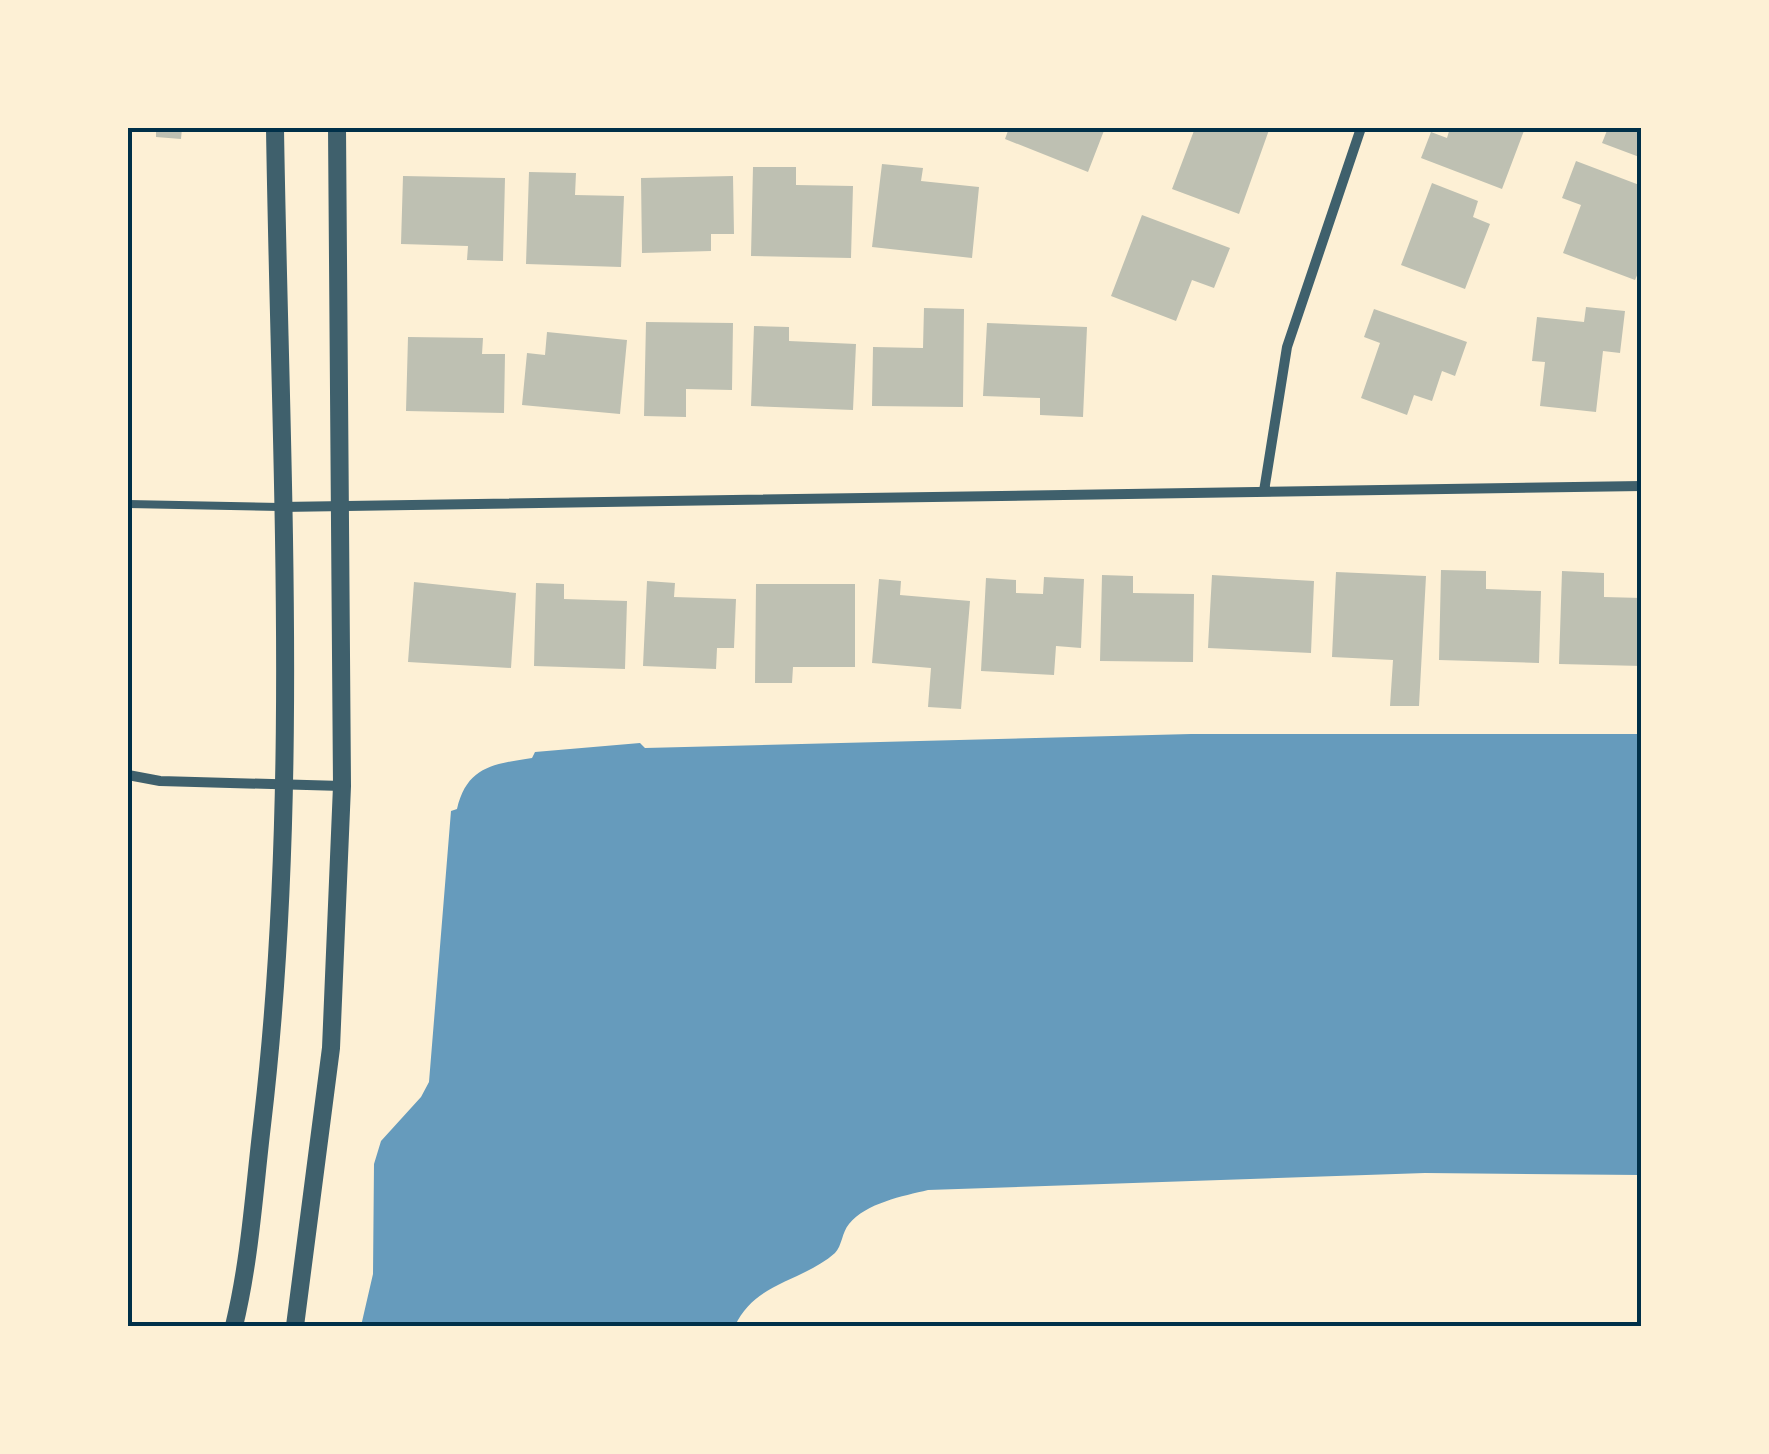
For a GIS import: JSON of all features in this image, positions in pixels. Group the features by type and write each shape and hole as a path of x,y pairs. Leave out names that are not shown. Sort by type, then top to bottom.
{"street":[{"path":"234,1326 243,1288 270,1060 283,786 275,128"},
{"path":"295,1326 332,1048 342,786 343,504 337,128"},
{"path":"1264,491 1287,347 1361,128"},
{"path":"280,507 1642,486"},
{"path":"128,775 160,781 342,786"}],"lane":[{"path":"128,504 280,507"}],"water":[{"path":"1191,734 1641,734 1641,1175 1425,1173 928,1190 886,1201 856,1217 835,1253 754,1300 735,1326 361,1326 373,1274 374,1164 381,1141 421,1097 429,1082 451,811 457,809 475,776 494,765 532,758 535,752 640,743 645,748"}],"building":[{"path":"156,128 182,128 181,139 156,137"},
{"path":"1009,128 1105,128 1088,172 1005,139"},
{"path":"1195,128 1269,130 1239,214 1172,189"},
{"path":"1450,128 1525,128 1502,189 1421,158 1431,132 1447,138"},
{"path":"1608,128 1642,128 1642,158 1602,143"},
{"path":"1576,161 1642,186 1642,264 1635,280 1563,253 1581,205 1562,198"},
{"path":"882,164 923,168 921,181 979,187 972,258 872,247"},
{"path":"753,167 796,167 796,185 853,186 851,258 751,256"},
{"path":"529,172 576,173 575,195 624,196 621,267 526,264"},
{"path":"403,176 505,178 503,261 467,260 468,246 401,244"},
{"path":"733,176 734,234 711,234 711,251 642,253 641,178"},
{"path":"1432,183 1478,201 1473,217 1490,224 1465,289 1401,265"},
{"path":"1142,215 1230,248 1214,288 1192,280 1176,321 1111,296"},
{"path":"1586,307 1625,311 1620,353 1603,351 1596,412 1540,406 1545,362 1532,361 1537,317 1584,322"},
{"path":"924,308 964,309 963,407 872,406 873,347 923,348"},
{"path":"1374,309 1467,342 1455,376 1442,371 1432,401 1414,395 1407,415 1361,398 1380,343 1364,337"},
{"path":"646,322 733,323 732,390 686,389 686,417 644,416"},
{"path":"987,323 1087,327 1083,417 1040,415 1040,398 983,396"},
{"path":"754,326 789,327 789,341 856,344 853,410 751,406"},
{"path":"547,332 627,340 620,414 522,405 527,353 545,355"},
{"path":"408,337 483,338 482,354 505,354 504,413 406,411"},
{"path":"1441,570 1486,571 1486,589 1541,591 1539,663 1439,660"},
{"path":"1562,571 1604,573 1604,597 1642,598 1642,666 1559,664"},
{"path":"1336,572 1426,576 1419,706 1390,706 1393,660 1332,657"},
{"path":"1102,575 1133,576 1133,593 1194,594 1193,662 1100,661"},
{"path":"1212,575 1314,581 1311,653 1208,648"},
{"path":"1044,577 1084,579 1081,648 1056,646 1054,675 981,671 986,578 1016,580 1016,593 1043,594"},
{"path":"879,579 901,581 900,595 970,601 961,709 928,707 931,668 872,663"},
{"path":"647,581 675,583 674,597 736,599 734,648 717,648 716,669 643,666"},
{"path":"414,582 516,593 511,668 408,662"},
{"path":"536,583 564,584 564,599 627,601 625,669 534,666"},
{"path":"756,584 855,584 855,667 793,667 792,683 755,683"}]}
